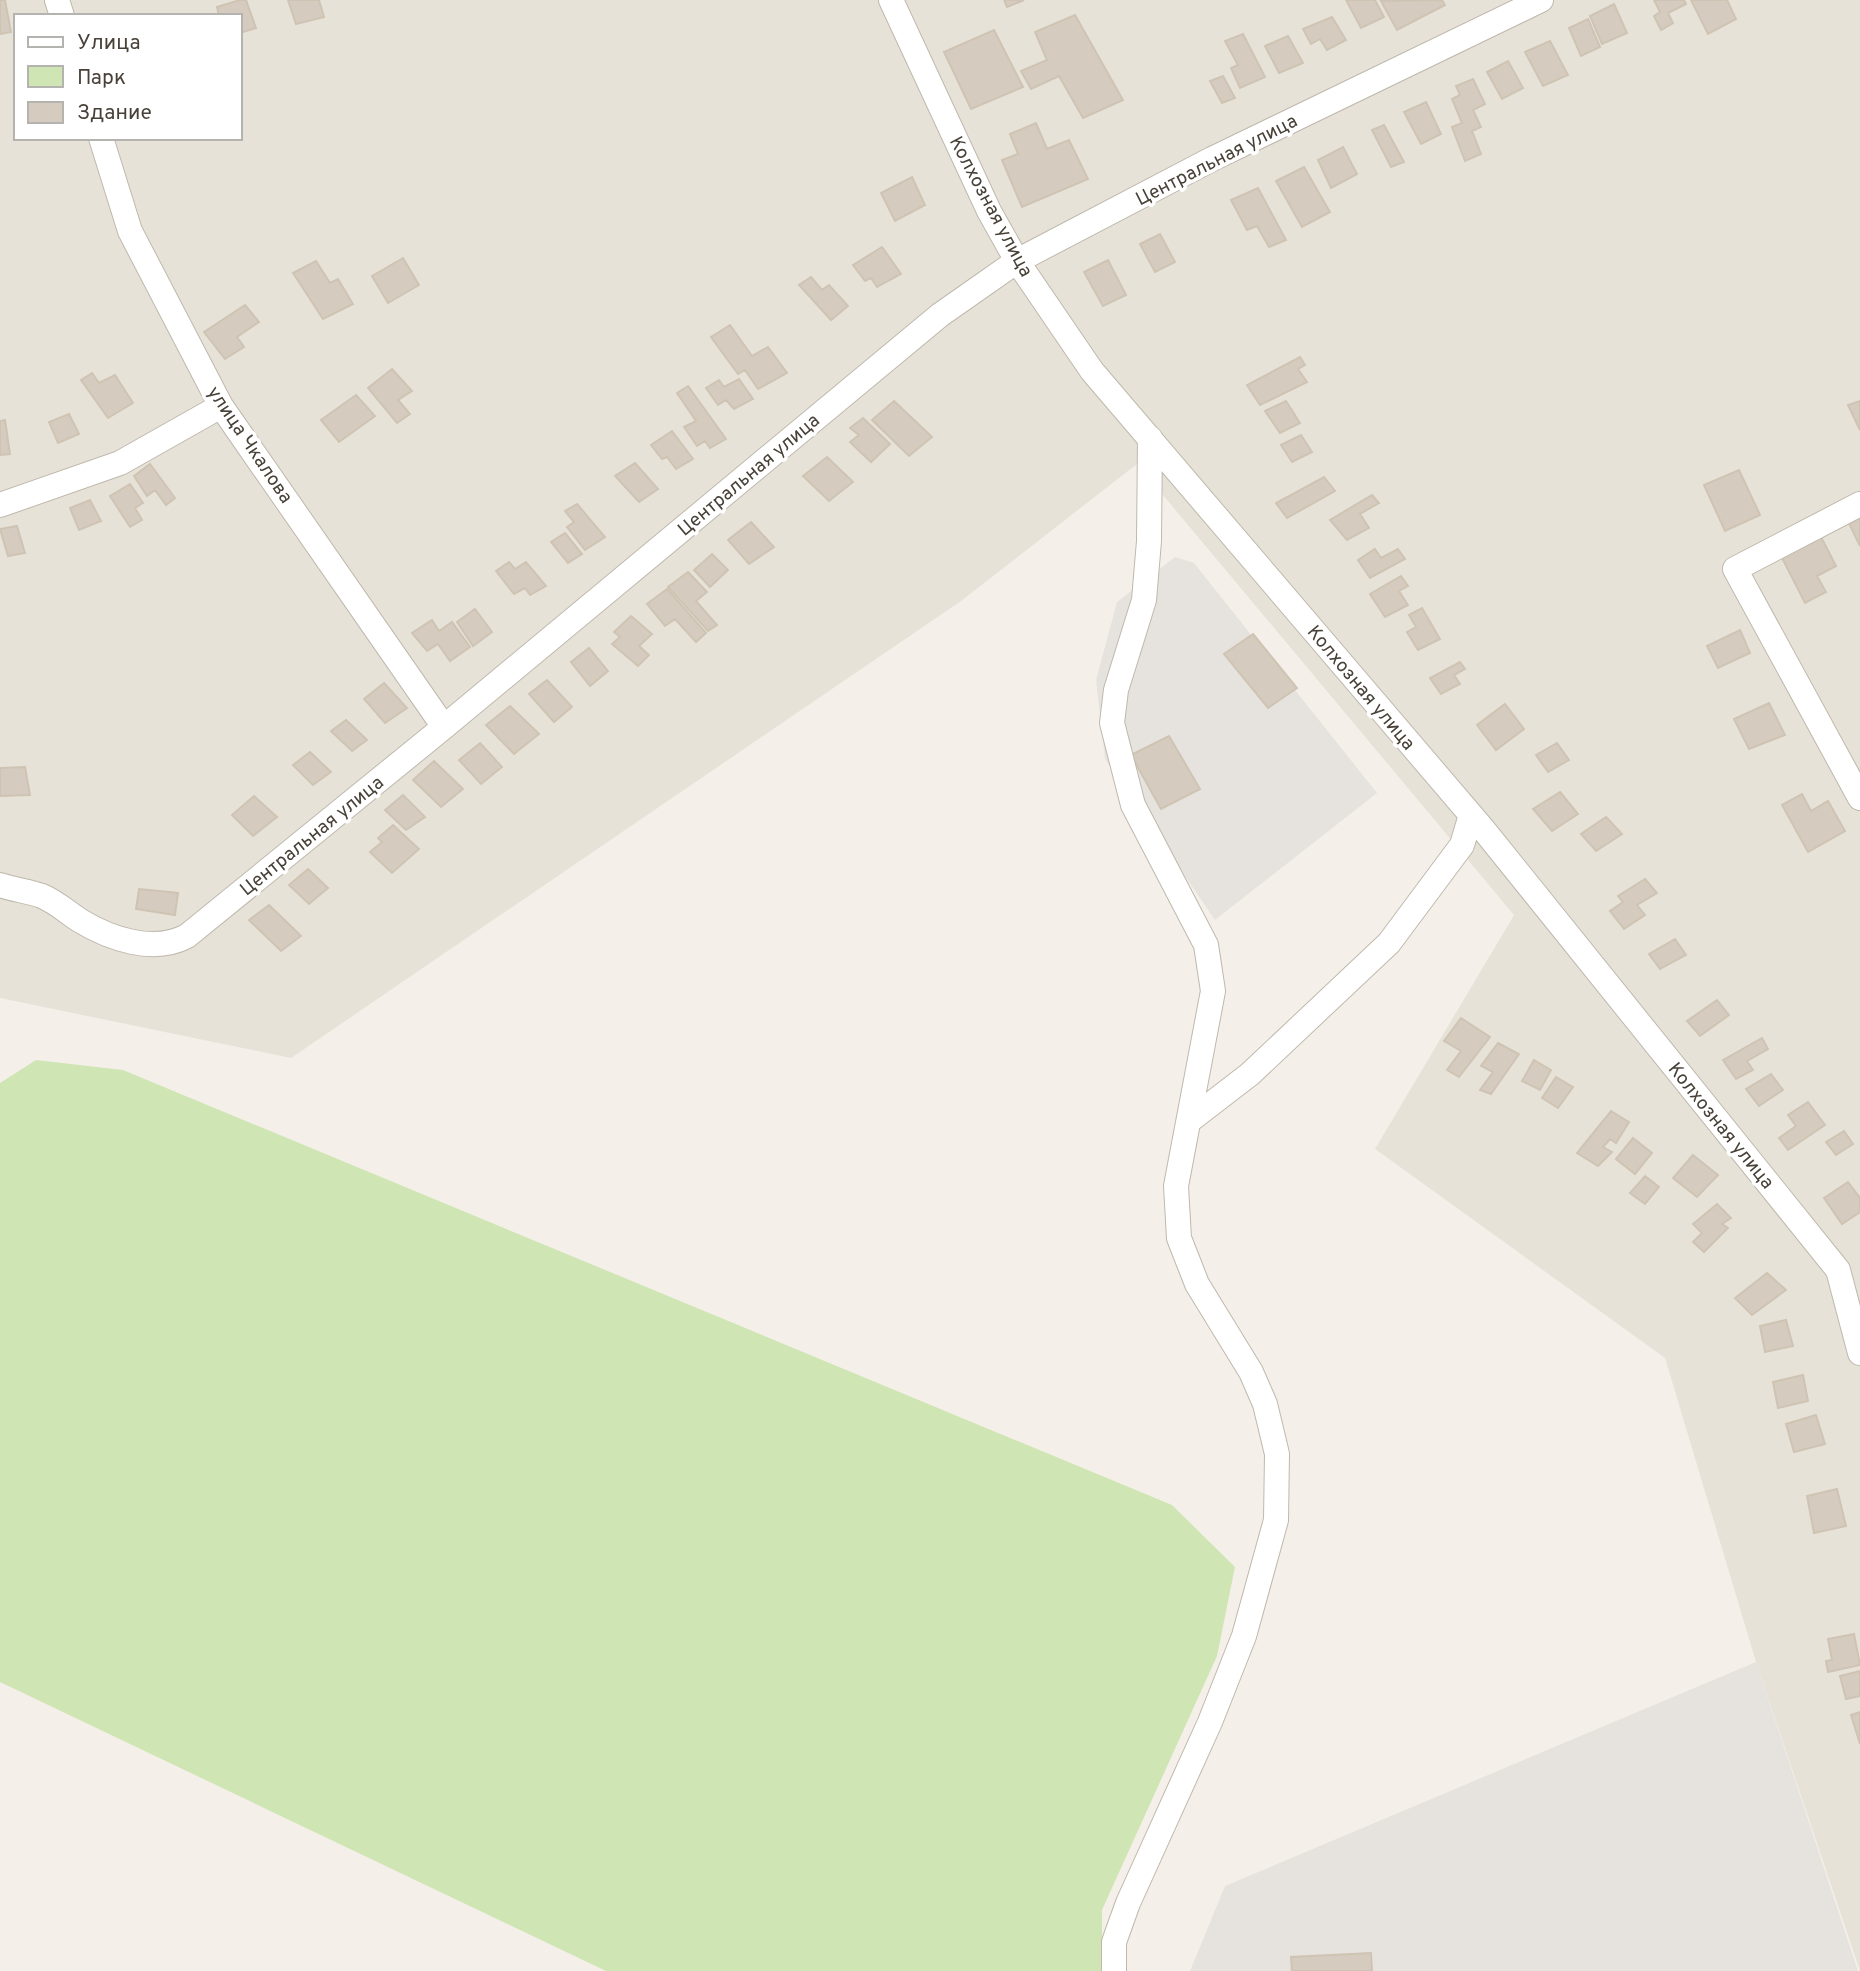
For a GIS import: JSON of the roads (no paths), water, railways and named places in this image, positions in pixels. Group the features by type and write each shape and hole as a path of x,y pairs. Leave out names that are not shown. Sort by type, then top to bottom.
{"street":[{"name":"Колхозная улица","path":"891,0 984,198 1017,261 1092,371 1471,815 1849,1266 1860,1353"},
{"name":"Центральная улица","path":"0,885 41,896 96,929 149,944 172,944 187,936 444,727 940,314 1017,261 1212,159 1541,0"},
{"name":"улица Чкалова","path":"102,140 130,231 221,406 444,727"},
{"path":"0,505 120,463 221,406"},
{"path":"1114,1971 1114,1942 1174,1795 1210,1721 1244,1636 1276,1520 1278,1454 1265,1404 1251,1372 1226,1337 1197,1284 1179,1238 1176,1186 1213,991 1206,945 1133,805 1112,723 1116,690 1144,600 1149,541 1150,438"},
{"path":"1860,504 1735,569 1860,798"},
{"path":"1189,1121 1250,1074 1389,943 1462,845 1471,815"}]}
